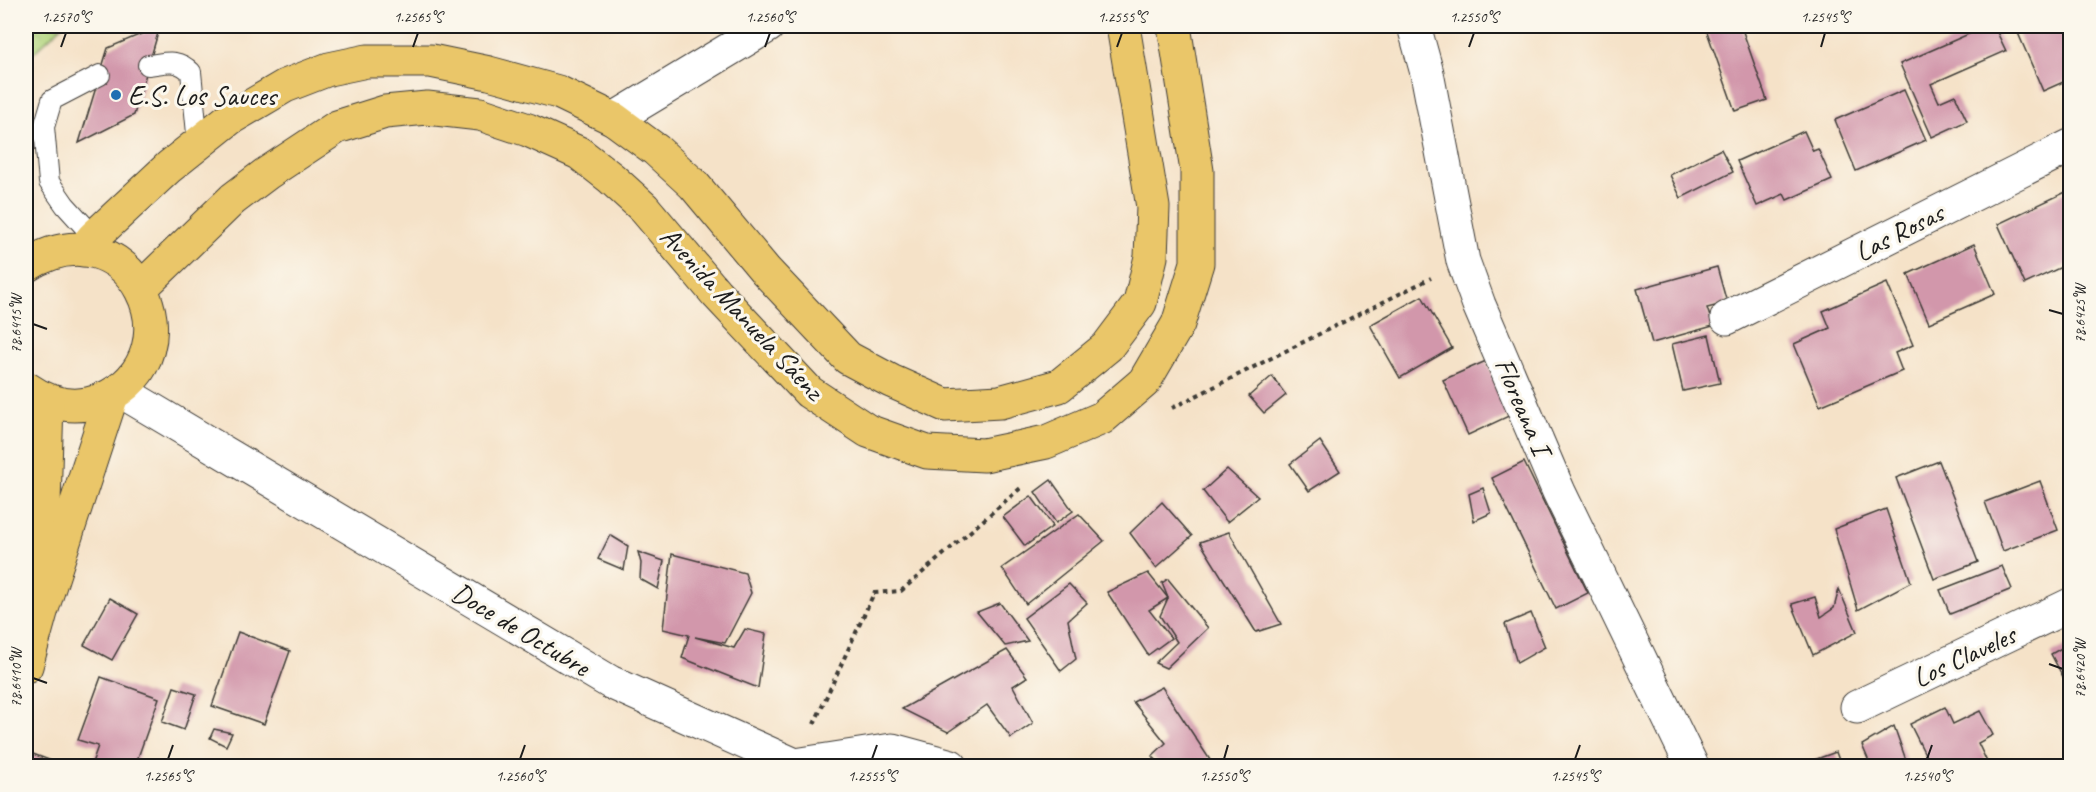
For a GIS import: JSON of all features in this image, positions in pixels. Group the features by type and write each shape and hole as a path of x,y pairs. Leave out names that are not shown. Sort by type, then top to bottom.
{"main road":[{"name":"Avenida Manuela Sáenz","path":"88,243 169,167 229,119 285,86 329,69 368,61 432,62 489,73 558,92 614,119 656,150 694,185 765,270 848,358 891,381 945,405 1000,402 1059,386 1107,347 1140,303 1151,257 1153,207 1123,26"},
{"name":"Avenida Manuela Sáenz","path":"141,288 233,199 337,127 385,112 427,108 480,114 528,130 579,153 611,178 644,208 716,292 809,392 868,431 927,452 984,455 1046,442 1102,418 1144,382 1178,324 1197,263 1197,171 1174,26"},
{"path":"26,266 42,256 88,243 131,273 141,288 151,315 149,343 139,369 116,392 97,402 80,405 63,405 34,396 41,612"},
{"path":"26,666 41,612 116,392"}],"street":[{"path":"614,119 768,26"},
{"name":"Floreana I","path":"1414,26 1427,73 1463,261 1479,305 1559,492 1692,766"},
{"name":"Las Rosas","path":"1727,318 2070,146"},
{"name":"Doce de Octubre","path":"116,392 610,682 794,766"},
{"name":"Los Claveles","path":"1857,707 2070,605"},
{"path":"794,766 892,750 951,766"}],"lane":[{"path":"148,64 172,62 183,65 191,72 198,144"},
{"path":"88,243 49,182 44,127 52,100 99,75"}],"path":[{"path":"1162,412 1463,261"},
{"path":"794,766 874,593 901,591 1031,479"}],"green space":[{"path":"26,26 62,26 26,60"}],"building":[{"name":"E.S. Los Sauces","path":"160,26 134,115 79,143 108,48"},
{"path":"1705,26 1741,26 1767,100 1735,111"},
{"path":"1987,26 1994,26 2006,51 1931,84 1939,102 1955,95 1967,121 1932,137 1900,64"},
{"path":"2015,26 2070,26 2070,79 2043,91"},
{"path":"1904,90 1926,140 1856,171 1835,120"},
{"path":"1804,131 1813,151 1818,149 1832,180 1787,200 1784,194 1757,206 1737,161"},
{"path":"1721,149 1733,172 1681,198 1670,175"},
{"path":"2070,190 2070,263 2025,284 1998,224"},
{"path":"1974,244 1995,294 1929,323 1908,274"},
{"path":"1717,267 1727,303 1707,308 1713,326 1652,343 1637,289"},
{"path":"1887,283 1913,345 1895,353 1902,371 1820,406 1794,344 1830,328 1823,311"},
{"path":"1422,296 1452,348 1400,378 1370,325"},
{"path":"1709,335 1720,383 1683,391 1672,344"},
{"path":"1486,361 1511,415 1468,435 1443,380"},
{"path":"1272,376 1286,395 1264,413 1249,396"},
{"path":"1320,441 1340,471 1309,491 1290,464"},
{"path":"1939,461 1978,562 1934,579 1896,478"},
{"path":"1524,462 1588,593 1556,609 1492,478"},
{"path":"1227,469 1258,497 1227,522 1203,491"},
{"path":"1051,480 1073,511 1056,523 1035,492"},
{"path":"2040,481 2058,530 2003,551 1985,502"},
{"path":"1483,488 1491,513 1474,521 1469,494"},
{"path":"1031,496 1053,526 1025,546 1003,517"},
{"path":"1162,502 1192,536 1156,568 1130,533"},
{"path":"1886,509 1911,582 1858,610 1834,529"},
{"path":"1079,514 1104,541 1026,604 1002,568"},
{"path":"1229,532 1281,624 1256,632 1200,542"},
{"path":"610,535 628,546 624,570 598,559"},
{"path":"638,552 664,561 658,589 640,579 641,563"},
{"path":"672,554 745,573 751,593 725,643 695,637 734,648 745,629 766,634 758,688 682,658 689,635 663,629"},
{"path":"2002,566 2012,589 1950,614 1940,590"},
{"path":"1148,573 1168,598 1149,610 1171,638 1148,655 1107,592"},
{"path":"1168,579 1208,628 1166,668 1155,663 1177,642 1160,616 1168,598 1162,583"},
{"path":"1069,584 1087,603 1068,620 1076,659 1061,671 1024,618"},
{"path":"1839,589 1857,632 1813,655 1792,604 1815,597 1821,617 1834,608"},
{"path":"110,598 138,614 112,660 84,645"},
{"path":"1000,603 1028,641 1005,646 977,612"},
{"path":"1531,613 1545,647 1517,663 1505,624"},
{"path":"238,632 290,651 264,724 212,706"},
{"path":"2070,643 2070,690 2051,654"},
{"path":"1007,650 1027,677 1013,686 1033,723 1011,738 987,705 948,732 902,709"},
{"path":"101,677 159,698 135,766 91,766 98,746 78,740"},
{"path":"174,687 196,694 184,730 162,722"},
{"path":"1162,687 1214,766 1163,766 1152,756 1166,743 1133,702"},
{"path":"1945,707 1953,724 1980,711 1993,735 1978,743 1989,766 1931,766 1910,724"},
{"path":"1894,726 1906,760 1892,766 1871,766 1862,745"},
{"path":"214,729 232,733 226,746 210,738"},
{"path":"1836,752 1841,766 1804,766 1803,764"},
{"path":"33,754 65,766 28,766"}],"place":[{"name":"E.S. Los Sauces","path":"116,95"}]}
